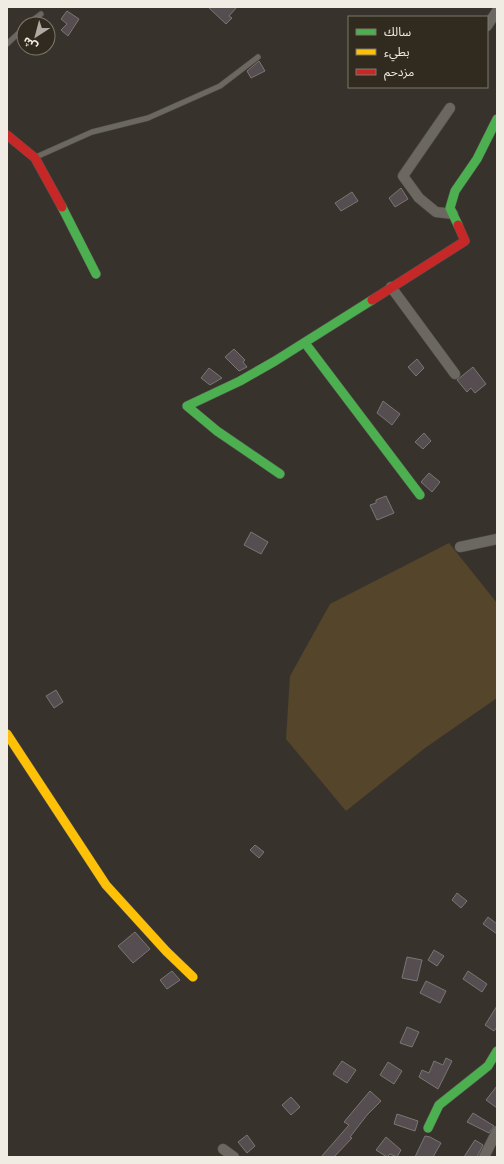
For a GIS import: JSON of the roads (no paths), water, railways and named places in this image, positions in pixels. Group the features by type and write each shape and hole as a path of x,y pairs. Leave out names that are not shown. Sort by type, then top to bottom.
{"street":[{"path":"488,24 497,11"},
{"path":"450,108 403,176 419,198 436,212 453,214"},
{"path":"280,474 217,431 187,406 246,377 305,343 391,286 465,241 450,208 455,191 477,159 497,119"},
{"path":"7,135 35,158 66,214 96,274"},
{"path":"391,286 455,374"},
{"path":"305,343 420,495"},
{"path":"460,547 497,539"},
{"path":"7,734 23,756 62,820 106,886 166,951 193,977"},
{"path":"428,1128 439,1105 488,1066 497,1051"},
{"path":"484,1157 497,1131"},
{"path":"223,1149 234,1157"}],"lane":[{"path":"7,44 16,36"},
{"path":"35,158 92,132 148,118 220,86 258,57"}]}
